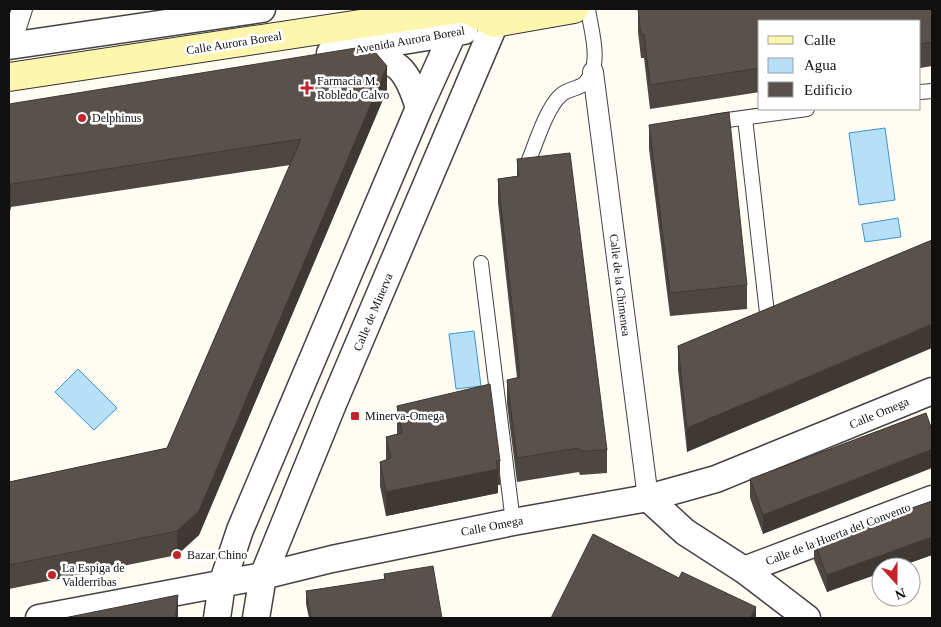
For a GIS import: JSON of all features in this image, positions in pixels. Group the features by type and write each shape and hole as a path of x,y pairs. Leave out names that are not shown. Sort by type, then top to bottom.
{"main road":[{"name":"Calle Aurora Boreal","path":"9,76 460,9"},
{"path":"465,9 498,16"},
{"name":"Avenida Aurora Boreal","path":"498,16 574,9"}],"street":[{"path":"22,9 9,46 262,9"},
{"path":"217,618 222,584 244,522 450,35 465,9"},
{"name":"Avenida Aurora Boreal","path":"303,58 450,35 498,16"},
{"name":"Calle de Minerva","path":"256,618 263,576 498,16"},
{"path":"332,53 377,56 401,68 411,82 419,108"},
{"name":"Calle de la Chimenea","path":"593,72 648,498"},
{"name":"Calle Omega","path":"39,618 263,576 332,559 513,522 648,498 716,479 932,391"},
{"path":"648,498 685,532 744,570 807,618"},
{"name":"Calle de la Huerta del Convento","path":"744,570 932,499"}],"lane":[{"path":"528,165 553,105 561,94 583,85 593,72 594,54 588,9"},
{"path":"700,124 800,110"},
{"path":"744,118 772,311 751,321"},
{"path":"481,263 513,522"}],"water":[{"path":"885,128 895,200 859,205 849,133"},
{"path":"898,218 901,237 865,242 862,224"},
{"path":"474,331 481,386 456,389 449,334"},
{"path":"78,369 117,408 94,430 55,392"}],"building":[{"path":"638,9 932,9 932,42 921,44 921,20 758,20 758,68 650,85 644,34 641,35"},
{"path":"362,47 375,52 387,66 199,511 177,531 9,565 9,482 167,448 301,139 11,184 9,190 9,104"},
{"path":"729,112 747,285 670,293 649,125"},
{"path":"570,153 607,450 580,451 579,448 517,458 507,380 520,377 498,179 519,176 517,159"},
{"path":"932,240 932,324 687,428 678,346"},
{"path":"490,384 500,461 496,461 498,469 386,492 380,462 391,458 386,437 402,433 397,406"},
{"path":"926,413 932,430 932,449 763,515 750,479"},
{"path":"932,501 932,537 877,557 871,557 871,559 827,575 814,542"},
{"path":"593,534 679,578 682,572 756,607 750,618 551,618"},
{"path":"433,566 442,618 311,618 306,591 385,579 384,574"},
{"path":"178,595 175,618 64,618"}],"place":[{"name":"Farmacia M. Robledo Calvo","path":"307,88"},
{"name":"Delphinus","path":"82,118"},
{"name":"Minerva-Omega","path":"355,416"},
{"name":"Bazar Chino","path":"177,555"},
{"name":"La Espiga de Valderribas","path":"52,575"}]}
